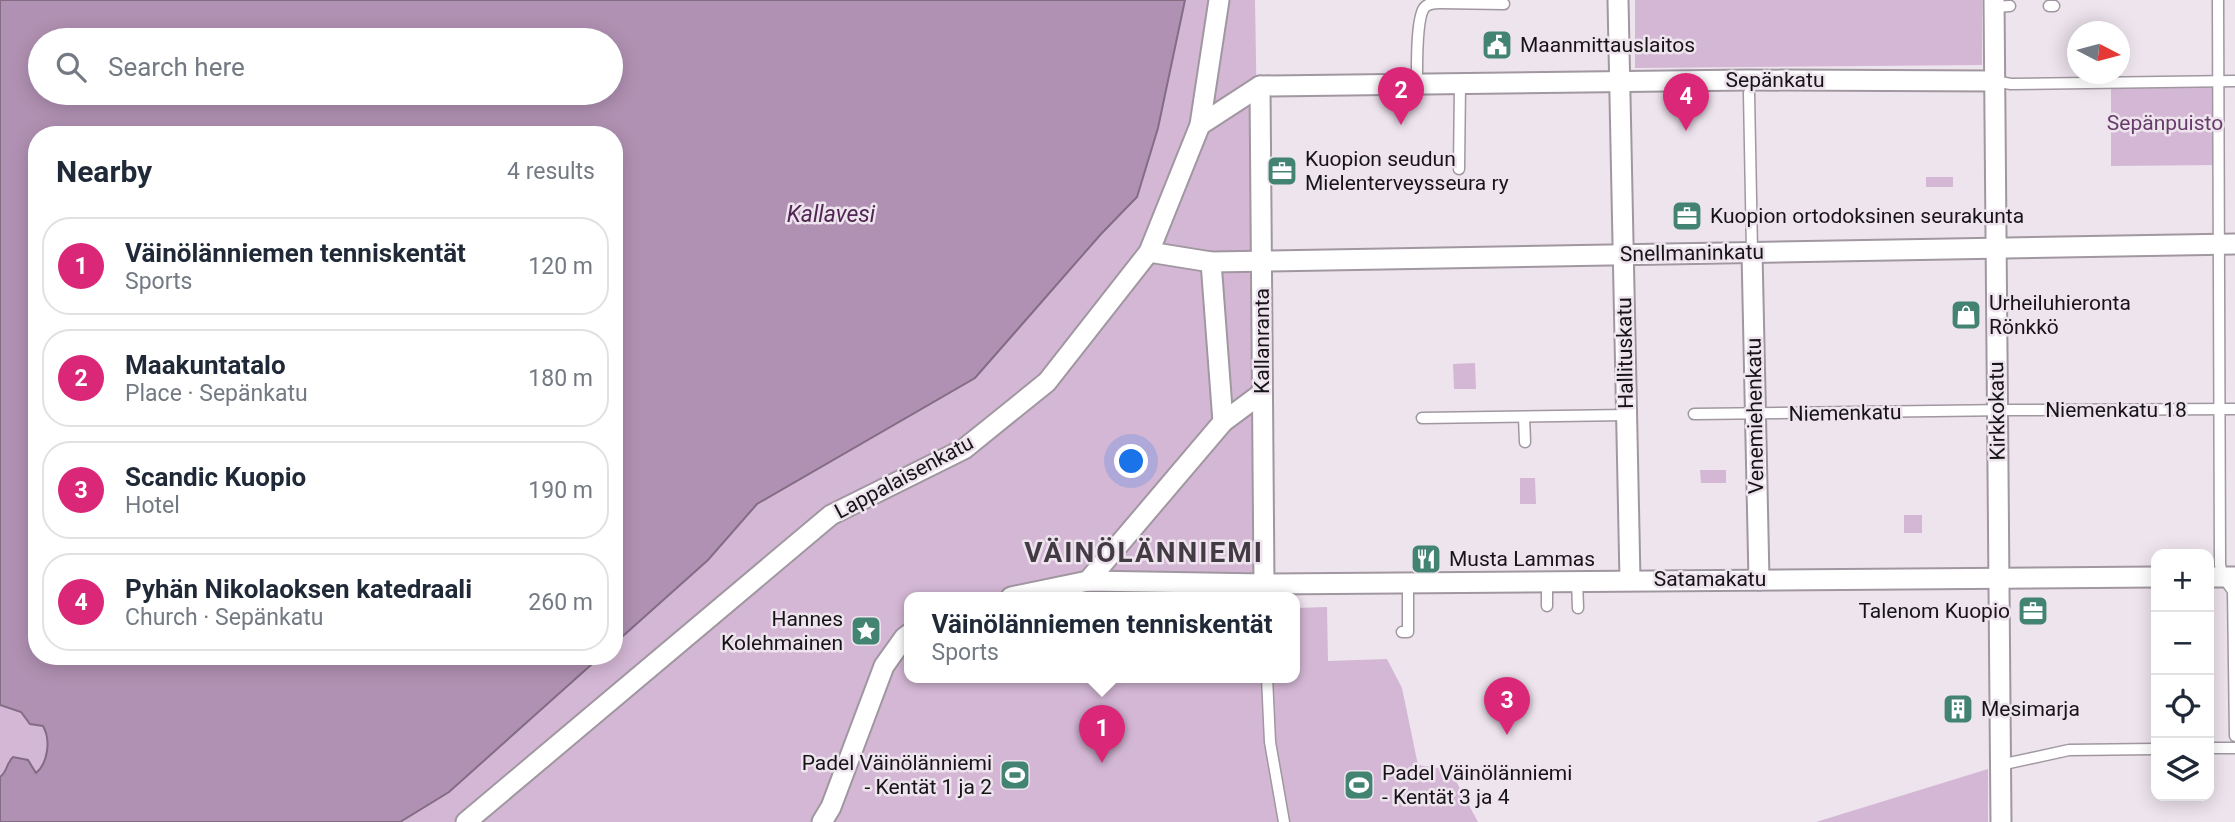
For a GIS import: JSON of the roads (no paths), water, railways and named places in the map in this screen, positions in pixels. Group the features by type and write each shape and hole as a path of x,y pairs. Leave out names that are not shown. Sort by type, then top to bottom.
{"street":[{"name":"Lappalaisenkatu","path":"466,822 831,516 964,449 1047,382 1149,252 1200,125 1219,0"},
{"name":"Hallituskatu","path":"1618,0 1630,580"},
{"name":"Kirkkokatu","path":"1999,4 1994,81 2001,822"},
{"name":"Sepänkatu","path":"1260,86 1748,80 1994,81"},
{"path":"1200,125 1260,86"},
{"name":"Kallanranta","path":"1260,86 1264,590"},
{"name":"Snellmaninkatu","path":"1149,252 1210,261 1262,261 2227,244"},
{"name":"Venemiehenkatu","path":"1752,252 1759,579"},
{"path":"1210,261 1223,422"},
{"path":"1088,581 1223,422 1262,393"},
{"name":"Satamakatu","path":"1264,590 1408,582 2151,577"},
{"path":"1035,592 1088,581 1264,590"},
{"path":"822,822 831,807 884,666 904,638"}],"lane":[{"path":"2218,0 2218,81 2227,244 2220,410 2220,565 2222,577 2233,590 2235,736"},
{"path":"1417,84 1419,26 1424,8 1440,3 1504,4"},
{"name":"Sepänkatu","path":"1994,81 2011,84 2235,80"},
{"path":"1460,83 1460,169"},
{"path":"1749,93 1752,252"},
{"name":"Niemenkatu 18","path":"1997,411 2235,410"},
{"name":"Niemenkatu","path":"1694,414 1997,411"},
{"path":"1422,418 1627,415"},
{"path":"1524,417 1525,442"},
{"path":"1547,580 1547,607"},
{"path":"1577,580 1578,608"},
{"path":"1402,632 1408,632 1408,582"},
{"path":"1267,683 1269,742 1284,822"},
{"path":"2214,748 2235,748"},
{"path":"2000,765 2069,750 2151,749"}],"water":[{"name":"Kallavesi","path":"0,0 1185,0 1158,128 1137,197 1101,234 975,378 757,504 708,560 623,636 623,126 28,126 28,665 591,665 449,792 400,822 0,822 0,777 9,762 13,757 28,760 36,773 46,757 47,744 43,726 30,724 21,712 0,705"}],"place":[{"name":"Maanmittauslaitos","path":"1497,45"},
{"name":"Maakuntatalo","path":"1401,125"},
{"name":"Pyhän Nikolaoksen katedraali","path":"1686,131"},
{"name":"Kuopion seudun Mielenterveysseura ry","path":"1282,171"},
{"name":"Kuopion ortodoksinen seurakunta","path":"1687,216"},
{"name":"Urheiluhieronta Rönkkö","path":"1966,315"},
{"name":"Musta Lammas","path":"1426,559"},
{"name":"Talenom Kuopio","path":"2033,611"},
{"name":"Hannes Kolehmainen","path":"866,631"},
{"name":"Mesimarja","path":"1958,709"},
{"name":"Scandic Kuopio","path":"1507,735"},
{"name":"Väinölänniemen tenniskentät","path":"1102,763"},
{"name":"Padel Väinölänniemi - Kentät 1 ja 2","path":"1015,775"},
{"name":"Padel Väinölänniemi - Kentät 3 ja 4","path":"1359,785"}],"district":[{"name":"VÄINÖLÄNNIEMI","path":"1144,552"}],"park label":[{"name":"Sepänpuisto","path":"2165,123"}]}
